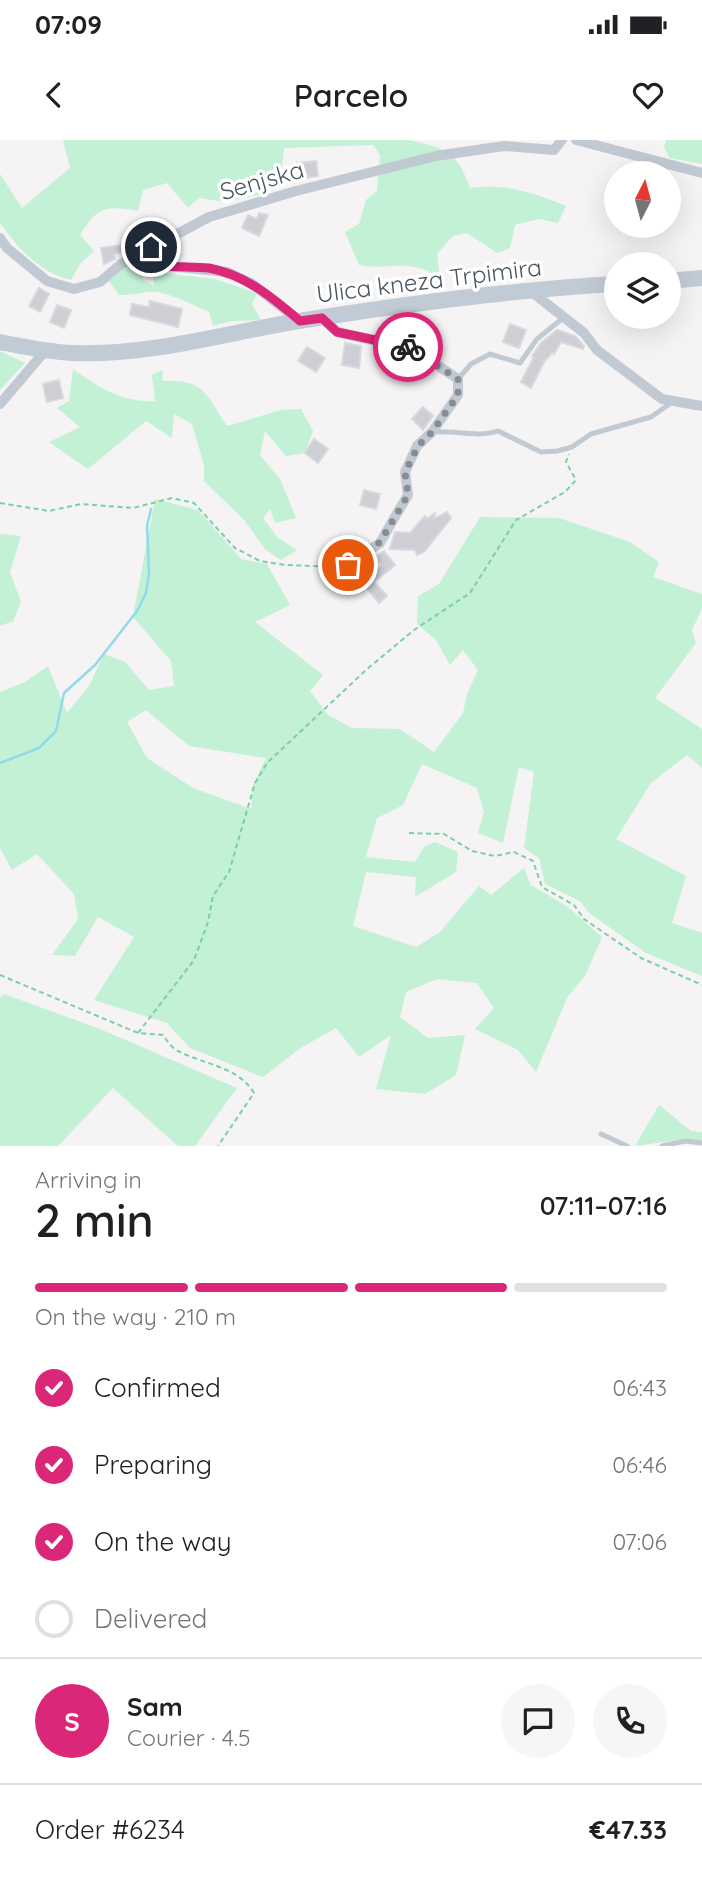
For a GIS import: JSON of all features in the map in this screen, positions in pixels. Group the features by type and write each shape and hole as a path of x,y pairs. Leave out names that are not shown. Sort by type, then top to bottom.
{"main road":[{"path":"681,280 702,278"},
{"name":"Ulica kneza Trpimira","path":"0,342 44,351 77,353 159,346 432,300 528,289 604,285"}],"street":[{"name":"Senjska","path":"0,238 7,248 47,281 74,289 100,282 121,264 209,217 296,191 436,156 504,146 554,150 562,140"},
{"path":"576,140 592,142 702,173"},
{"path":"151,247 159,265 227,272 251,283 300,321"},
{"path":"528,289 584,333 597,350 662,399 702,406"},
{"path":"322,318 337,332 413,349 458,379 458,395 432,432 418,446 405,472 408,495 380,542 348,565"},
{"path":"0,404 44,351"}],"lane":[{"path":"458,379 471,364 490,354 520,363 537,338 564,317"},
{"path":"432,432 455,430 484,436 498,431 541,452 572,447 591,434 651,417 675,401"},
{"path":"601,1134 627,1146"},
{"path":"662,1146 685,1141 702,1143"}],"path":[{"path":"138,1033 194,960 208,922 213,896 229,872 255,783 267,763 366,670 414,630 470,593 516,520 565,492 576,480 566,462 572,447"},
{"path":"0,503 49,511 81,504 133,508 172,498 194,503 236,548 260,561 334,568 348,565"},
{"path":"409,833 444,834 472,851 495,856 514,852 533,861 542,887 574,905 584,919 642,958 702,985"},
{"path":"0,975 138,1033 163,1035 175,1051 206,1060 247,1081 254,1093 218,1146"}],"green space":[{"path":"63,140 408,140 448,153 460,166 470,188 519,190 566,206 558,223 539,219 515,225 510,248 497,253 467,233 453,236 437,254 440,278 409,266 359,265 345,232 359,224 366,200 377,191 380,155 373,145 284,148 280,183 262,173 268,193 225,202 199,198 188,208 167,183 143,190 138,211 118,208 103,210 80,235 94,251 80,264 71,280 50,272 31,259 0,223 0,174 22,208 70,168"},
{"path":"666,140 702,140 702,164 670,158 664,147"},
{"path":"127,264 140,271 143,280 154,286 153,272 215,279 257,293 252,304 261,320 231,321 213,326 209,312 170,296 154,292 119,295 109,281"},
{"path":"0,351 25,363 0,390"},
{"path":"73,369 111,392 143,401 155,401 152,375 162,370 163,381 188,383 203,391 227,426 281,410 301,409 313,431 305,453 286,456 265,431 260,455 280,479 296,518 275,523 270,509 263,518 277,537 297,550 281,560 266,550 244,520 204,481 204,465 192,424 174,414 172,438 146,421 88,469 49,442 80,427 57,408 69,401"},
{"path":"155,499 198,510 241,559 267,564 290,605 255,622 323,675 310,691 328,715 352,728 400,729 434,752 463,713 467,694 478,670 463,650 450,665 436,640 417,624 418,596 439,584 480,517 559,518 630,542 659,562 653,577 702,594 702,608 692,630 696,643 655,698 702,729 702,768 687,755 651,783 616,839 686,876 672,923 702,933 702,976 646,953 589,913 580,901 545,884 539,858 524,848 534,772 519,767 503,843 478,833 484,812 477,788 422,764 403,805 377,818 366,857 415,862 424,847 435,842 458,852 456,872 415,897 416,877 366,872 353,926 416,947 440,932 479,886 491,895 524,868 531,885 568,907 602,937 586,974 567,998 536,1072 518,1050 475,1029 494,1008 477,983 437,979 406,992 400,1017 428,1038 465,1035 456,1075 425,1094 376,1089 391,1035 359,1057 336,1028 302,1047 263,1077 190,1048 167,1023 94,1000 134,937 98,917 75,956 52,955 78,919 74,894 37,854 12,870 0,848 0,692 25,682 48,666 67,713 90,684 104,654 125,662 149,690 174,686 171,661 133,617","holes":["146,710 189,746 266,758 253,785 251,809 193,788 147,758 127,722"]},
{"path":"0,534 21,536 10,572 21,602 13,621 0,626"},
{"path":"4,994 100,1029 237,1088 195,1146 178,1146 113,1088 58,1146 0,1146 0,997"},
{"path":"659,1105 691,1131 702,1132 702,1141 685,1139 635,1146"}],"building":[{"path":"316,161 318,176 299,179 297,163"},
{"path":"259,213 268,215 259,236 242,228 248,215 257,219"},
{"path":"128,244 129,251 114,254 115,259 104,264 101,248"},
{"path":"39,288 49,294 40,312 29,306"},
{"path":"150,301 182,309 178,327 130,315 132,304 149,307"},
{"path":"57,305 71,310 64,328 50,322"},
{"path":"510,324 526,330 519,348 503,342"},
{"path":"557,330 575,336 584,346 583,349 561,342 554,354 544,362 531,388 521,382 534,357 532,356 541,343"},
{"path":"345,343 361,346 359,368 342,365"},
{"path":"307,347 325,358 316,372 298,361"},
{"path":"59,380 63,398 47,402 43,384"},
{"path":"423,407 433,416 423,430 412,419"},
{"path":"314,439 328,449 318,463 305,453"},
{"path":"364,490 380,494 376,509 360,505"},
{"path":"447,512 451,518 424,552 417,555 415,550 390,549 395,532 410,533 425,516 427,519 435,513 434,519"},
{"path":"384,551 395,565 374,582 387,596 379,603 360,580 382,566 376,557"}],"waterway":[{"path":"0,763 39,748 56,731 64,693 95,665 137,611 146,593 149,573 147,526 151,509"}],"way so far":[{"path":"348,565 380,542 408,495 405,472 418,446 432,432 458,395 458,379 408,347"}],"route":[{"path":"151,247 159,265 227,272 251,283 300,321 322,318 337,332 408,347"}]}
